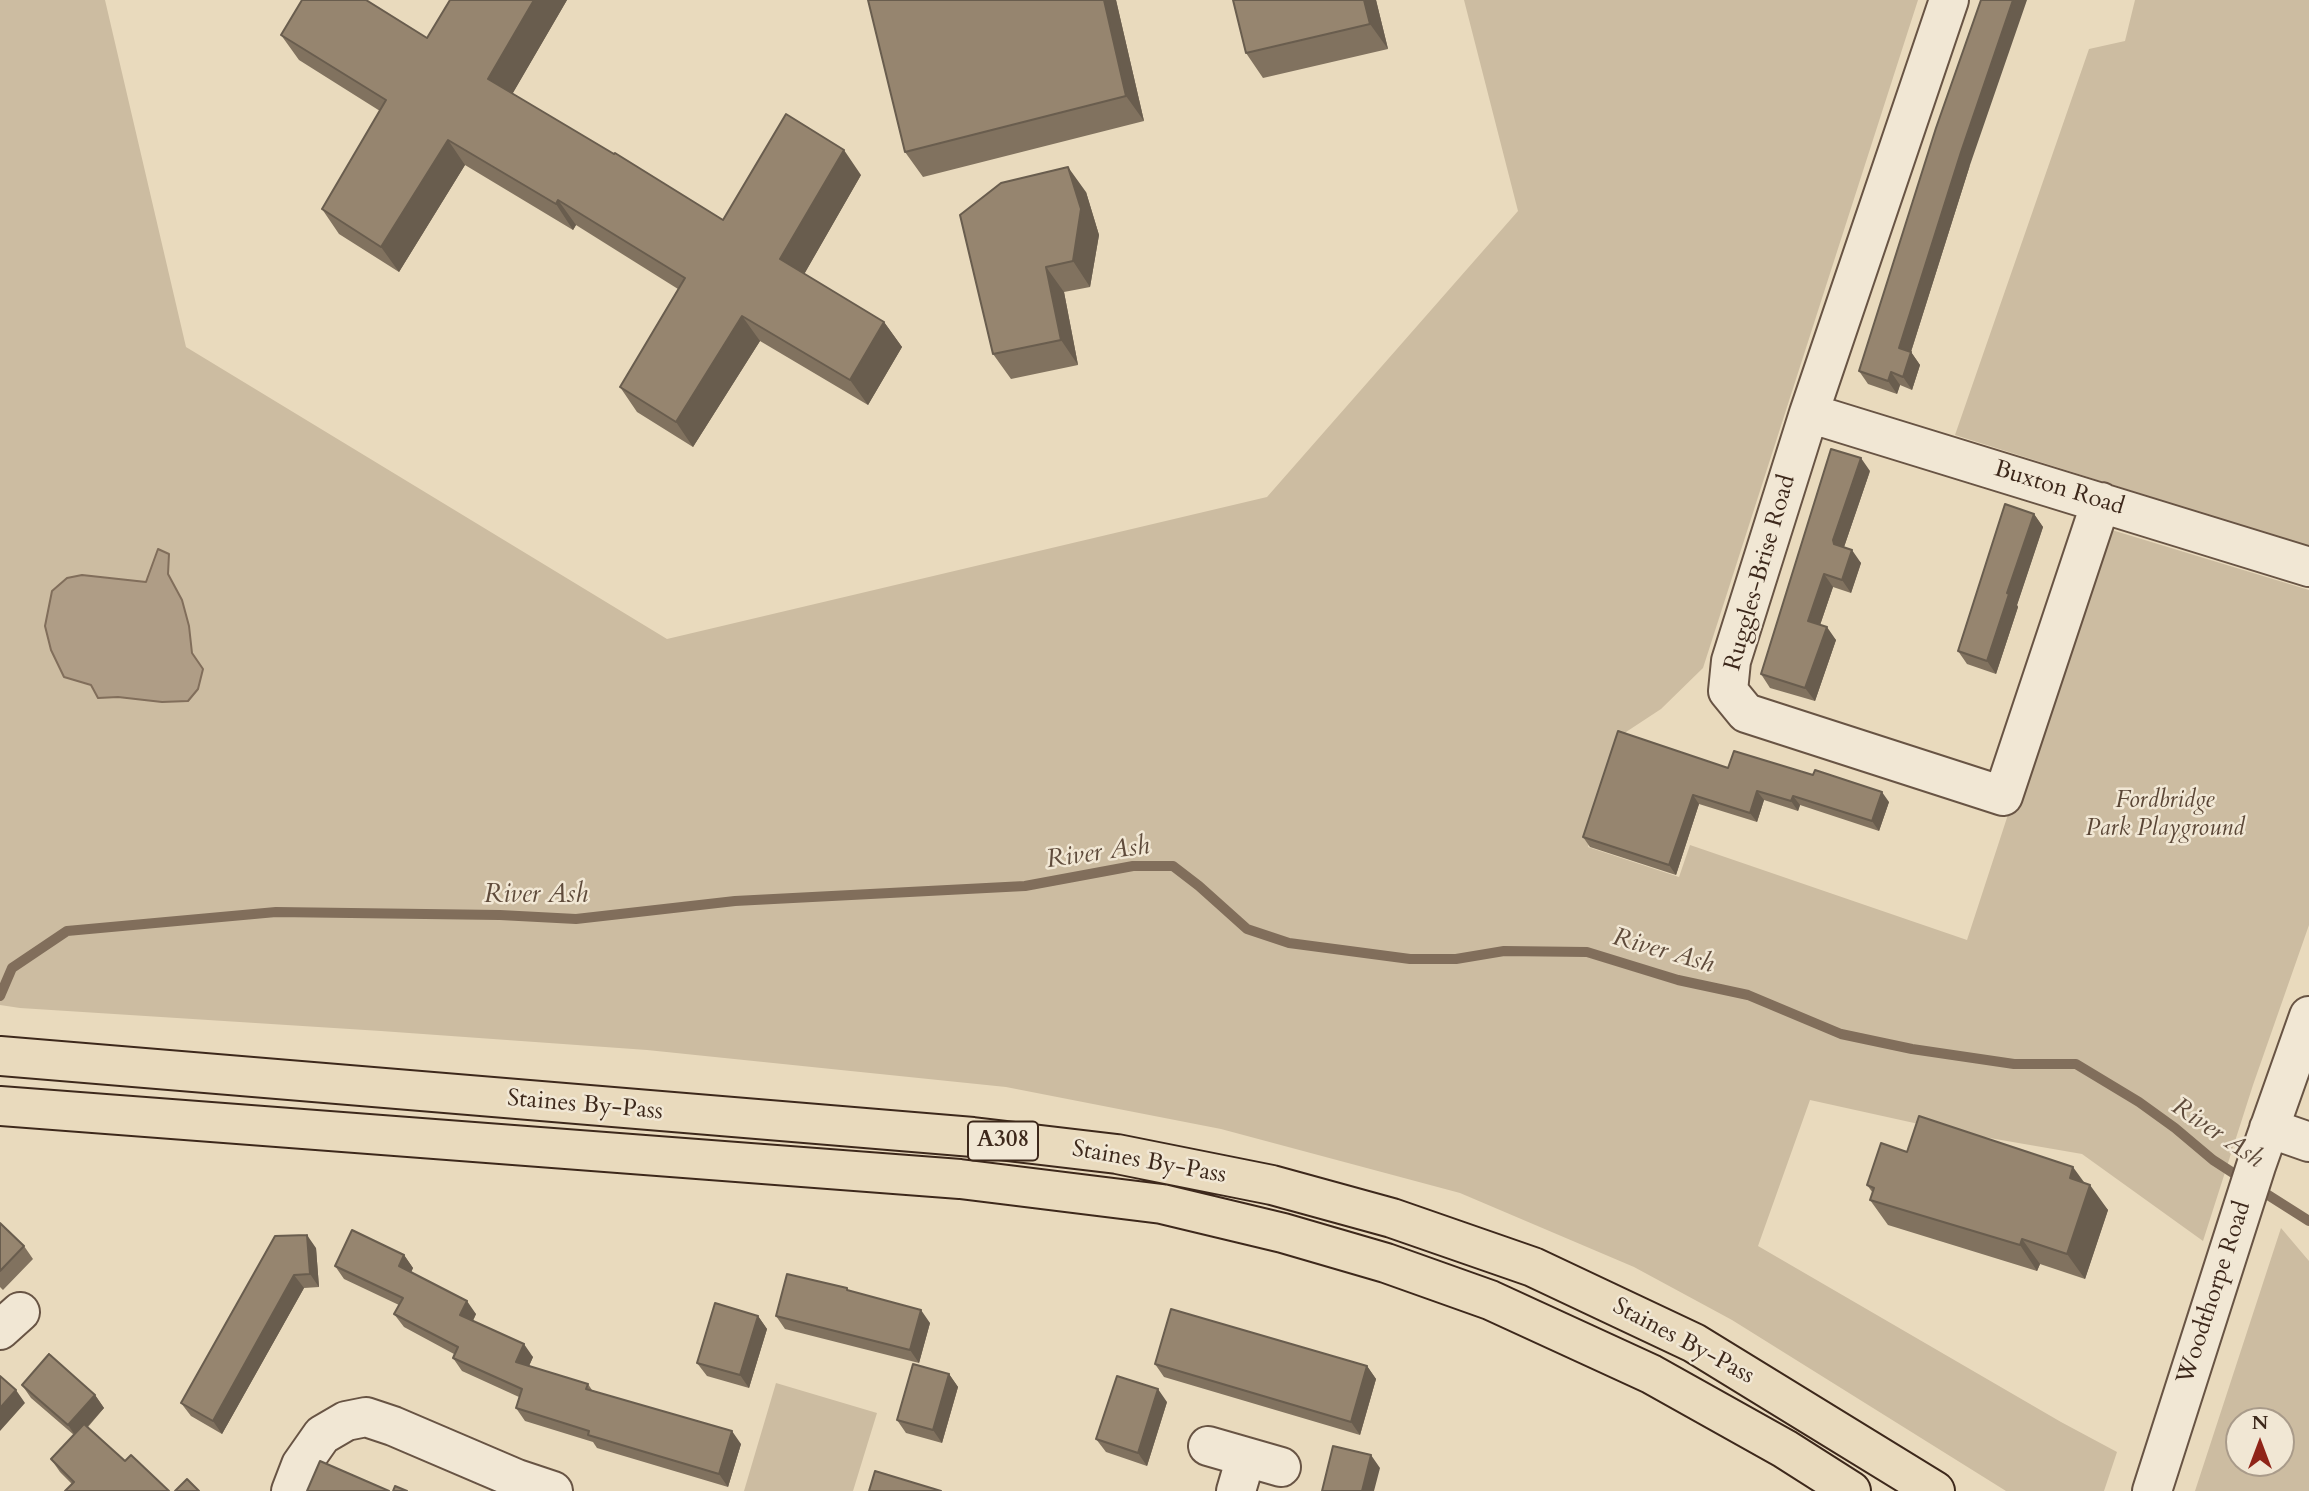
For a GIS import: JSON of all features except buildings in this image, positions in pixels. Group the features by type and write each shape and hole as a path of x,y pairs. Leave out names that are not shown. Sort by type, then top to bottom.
{"highway":[{"name":"Staines By-Pass","path":"0,1056 973,1137 1117,1154 1272,1185 1391,1218 1533,1266 1694,1343 1935,1491"},
{"name":"Staines By-Pass","path":"0,1106 960,1178 1162,1204 1283,1233 1373,1259 1490,1300 1651,1374 1785,1449 1851,1491"}],"street":[{"name":"Ruggles-Brise Road","path":"1949,0 1809,413 1731,661 1728,691 1746,713 2003,796 2101,502"},
{"name":"Buxton Road","path":"1809,413 2309,567"},
{"name":"Woodthorpe Road","path":"2152,1491 2251,1181 2309,1016"},
{"path":"2269,1128 2309,1142"},
{"path":"290,1491 301,1465 322,1435 346,1421 366,1417 553,1491"},
{"path":"1208,1446 1254,1472"}],"green space":[{"name":"Fordbridge Park Playground","path":"0,0 105,0 186,347 667,639 1267,497 1518,211 1464,0 1918,0 1703,668 1661,709 1626,732 1588,847 1679,877 1690,845 1967,940 2102,527 2309,590 2309,925 2253,1085 2203,1241 2082,1154 1955,1132 1810,1100 1758,1246 2117,1452 2104,1491 2006,1491 1732,1320 1634,1267 1460,1193 1221,1129 1006,1087 647,1050 0,1005"},
{"path":"2135,0 2309,0 2309,547 1955,435 2089,49 2125,41"},
{"path":"2281,1228 2309,1261 2309,1491 2195,1491"},
{"path":"776,1383 877,1413 853,1491 744,1491"}],"shaded area":[{"path":"158,549 169,554 168,574 182,600 192,653 203,669 198,689 188,701 98,698 91,685 64,677 51,650 45,626 52,591 67,578 82,575 146,582"}],"waterway":[{"name":"River Ash","path":"0,996 12,968 67,931 276,912 500,915 576,919 735,901 1025,886 1133,866 1173,866 1247,929 1289,943 1410,959 1456,959 1504,951 1587,952 1678,980 1748,995 1841,1034 1912,1049 2014,1064 2076,1064 2139,1102 2213,1160 2244,1180"},
{"name":"River Ash","path":"2257,1188 2309,1221"}]}
